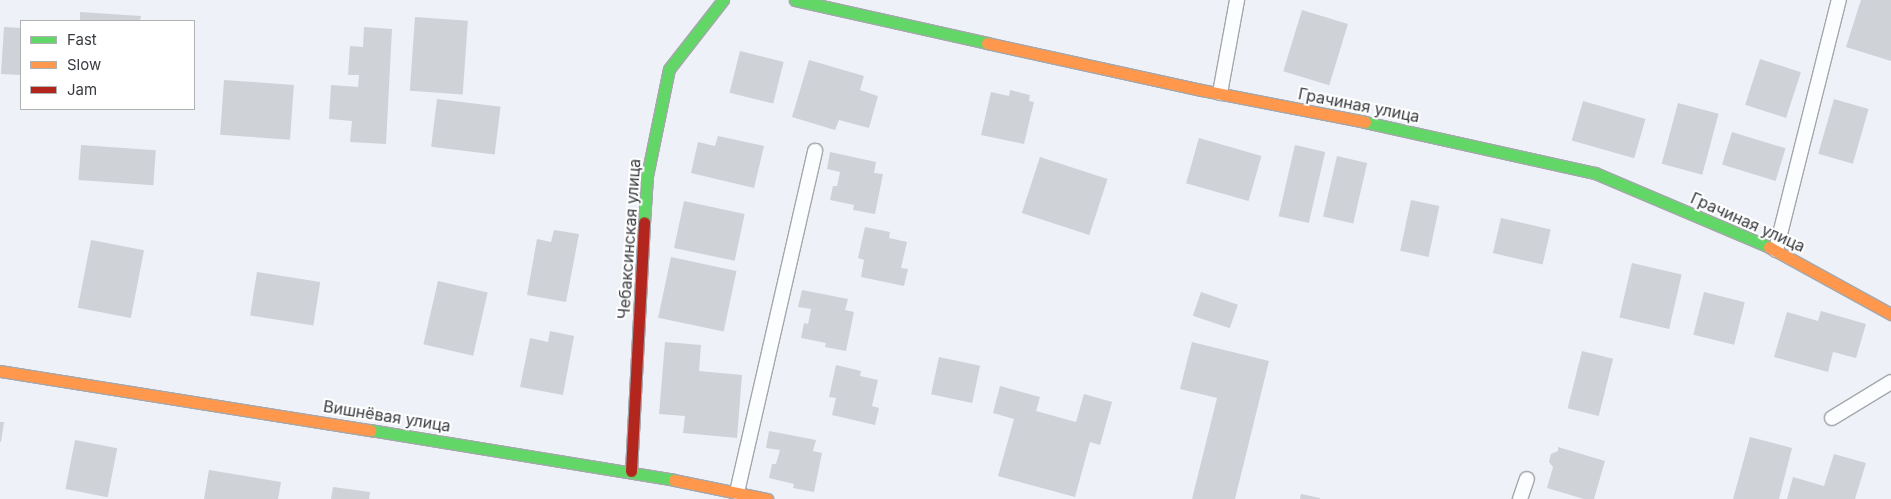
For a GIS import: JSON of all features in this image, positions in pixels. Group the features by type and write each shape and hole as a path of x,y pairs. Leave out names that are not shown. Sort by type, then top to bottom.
{"street":[{"name":"Чебаксинская улица","path":"631,472 647,176 669,69 723,0"},
{"name":"Грачиная улица","path":"795,0 1220,93 1409,131 1595,173 1776,250 1891,314"},
{"name":"Вишнёвая улица","path":"0,371 631,472 767,499"}],"lane":[{"path":"1220,93 1237,0"},
{"path":"1776,250 1839,0"},
{"path":"737,492 815,151"},
{"path":"1832,418 1891,382"},
{"path":"1520,499 1527,479"}],"building":[{"path":"1861,0 1891,0 1891,61 1846,47"},
{"path":"1302,10 1348,24 1329,85 1283,71"},
{"path":"80,12 141,16 140,20 80,20"},
{"path":"415,17 468,21 463,95 410,91"},
{"path":"4,27 20,28 20,75 1,74"},
{"path":"364,27 392,29 386,144 350,142 352,121 329,119 331,85 358,87 359,75 348,75 350,46 363,47"},
{"path":"740,51 784,62 773,104 730,93"},
{"path":"1760,59 1801,72 1786,118 1745,105"},
{"path":"809,60 864,76 860,90 878,96 869,128 839,120 835,130 792,117"},
{"path":"224,80 294,85 290,140 220,135"},
{"path":"1010,90 1030,95 1029,101 1034,102 1024,144 981,135 991,92 1009,96"},
{"path":"437,99 501,107 495,154 431,147"},
{"path":"1834,99 1869,109 1853,164 1818,154"},
{"path":"1583,101 1645,119 1634,158 1572,140"},
{"path":"1678,103 1719,114 1702,175 1662,164"},
{"path":"1732,132 1786,148 1776,181 1722,165"},
{"path":"718,136 764,146 754,188 691,173 698,142 715,146"},
{"path":"1199,138 1261,156 1249,201 1186,183"},
{"path":"81,145 156,150 153,185 79,180"},
{"path":"1295,145 1325,152 1309,223 1279,216"},
{"path":"830,152 876,162 874,173 883,174 875,214 853,210 854,205 830,200 833,186 837,186 840,172 827,169"},
{"path":"1337,156 1367,163 1353,223 1323,216"},
{"path":"1040,157 1108,179 1089,235 1022,213"},
{"path":"1411,200 1439,206 1429,257 1400,251"},
{"path":"684,201 745,214 735,261 674,248"},
{"path":"1501,218 1551,229 1543,265 1493,253"},
{"path":"865,227 890,232 889,238 907,242 901,268 908,269 904,286 861,277 864,260 858,258"},
{"path":"554,230 579,234 566,302 527,295 537,239 551,242"},
{"path":"91,240 144,250 131,318 78,308"},
{"path":"671,257 737,271 724,332 658,318"},
{"path":"1632,263 1682,274 1669,329 1619,318"},
{"path":"257,272 320,282 313,325 250,315"},
{"path":"438,281 488,292 473,356 423,344"},
{"path":"802,290 848,299 845,310 854,312 846,351 825,347 826,343 801,338 804,323 808,324 811,309 798,307"},
{"path":"1201,292 1238,305 1230,328 1193,316"},
{"path":"1704,292 1745,302 1734,345 1693,335"},
{"path":"1821,311 1866,324 1856,358 1833,352 1828,372 1774,357 1787,312 1818,321"},
{"path":"550,331 574,336 563,395 520,387 530,338 548,342"},
{"path":"665,342 701,345 699,371 742,375 737,438 683,433 685,416 659,414"},
{"path":"1192,342 1269,361 1235,499 1192,499 1217,398 1180,389"},
{"path":"1582,351 1613,359 1599,416 1568,408"},
{"path":"939,357 980,366 972,403 931,394"},
{"path":"836,365 861,371 860,376 878,380 872,406 879,408 875,425 832,415 836,398 829,397"},
{"path":"1000,386 1040,397 1036,411 1076,422 1084,394 1112,402 1100,445 1090,442 1075,497 998,476 1014,419 993,413"},
{"path":"0,422 4,422 1,442 0,442"},
{"path":"769,431 816,440 813,451 822,453 814,492 793,488 794,484 769,478 772,464 776,464 780,450 766,448"},
{"path":"1750,437 1792,448 1779,499 1733,499"},
{"path":"75,440 117,448 108,497 65,489"},
{"path":"1558,447 1605,461 1594,499 1584,499 1547,488 1553,467 1549,462 1551,454 1558,451"},
{"path":"1834,454 1866,463 1855,499 1787,499 1793,477 1824,486"},
{"path":"209,470 281,482 278,499 204,499"},
{"path":"333,487 370,492 369,499 331,499"},
{"path":"1301,494 1320,498 1320,499 1300,499"}],"traffic: fast":[{"path":"644,222 647,176 669,69 723,0"},
{"path":"795,0 987,43"},
{"path":"1365,122 1595,173 1769,247"},
{"path":"370,430 674,480"}],"traffic: slow":[{"path":"987,43 1201,90 1365,122"},
{"path":"1769,247 1891,314"},
{"path":"0,371 370,430"},
{"path":"674,480 767,499"}],"traffic: jam":[{"path":"631,471 644,222"}]}
